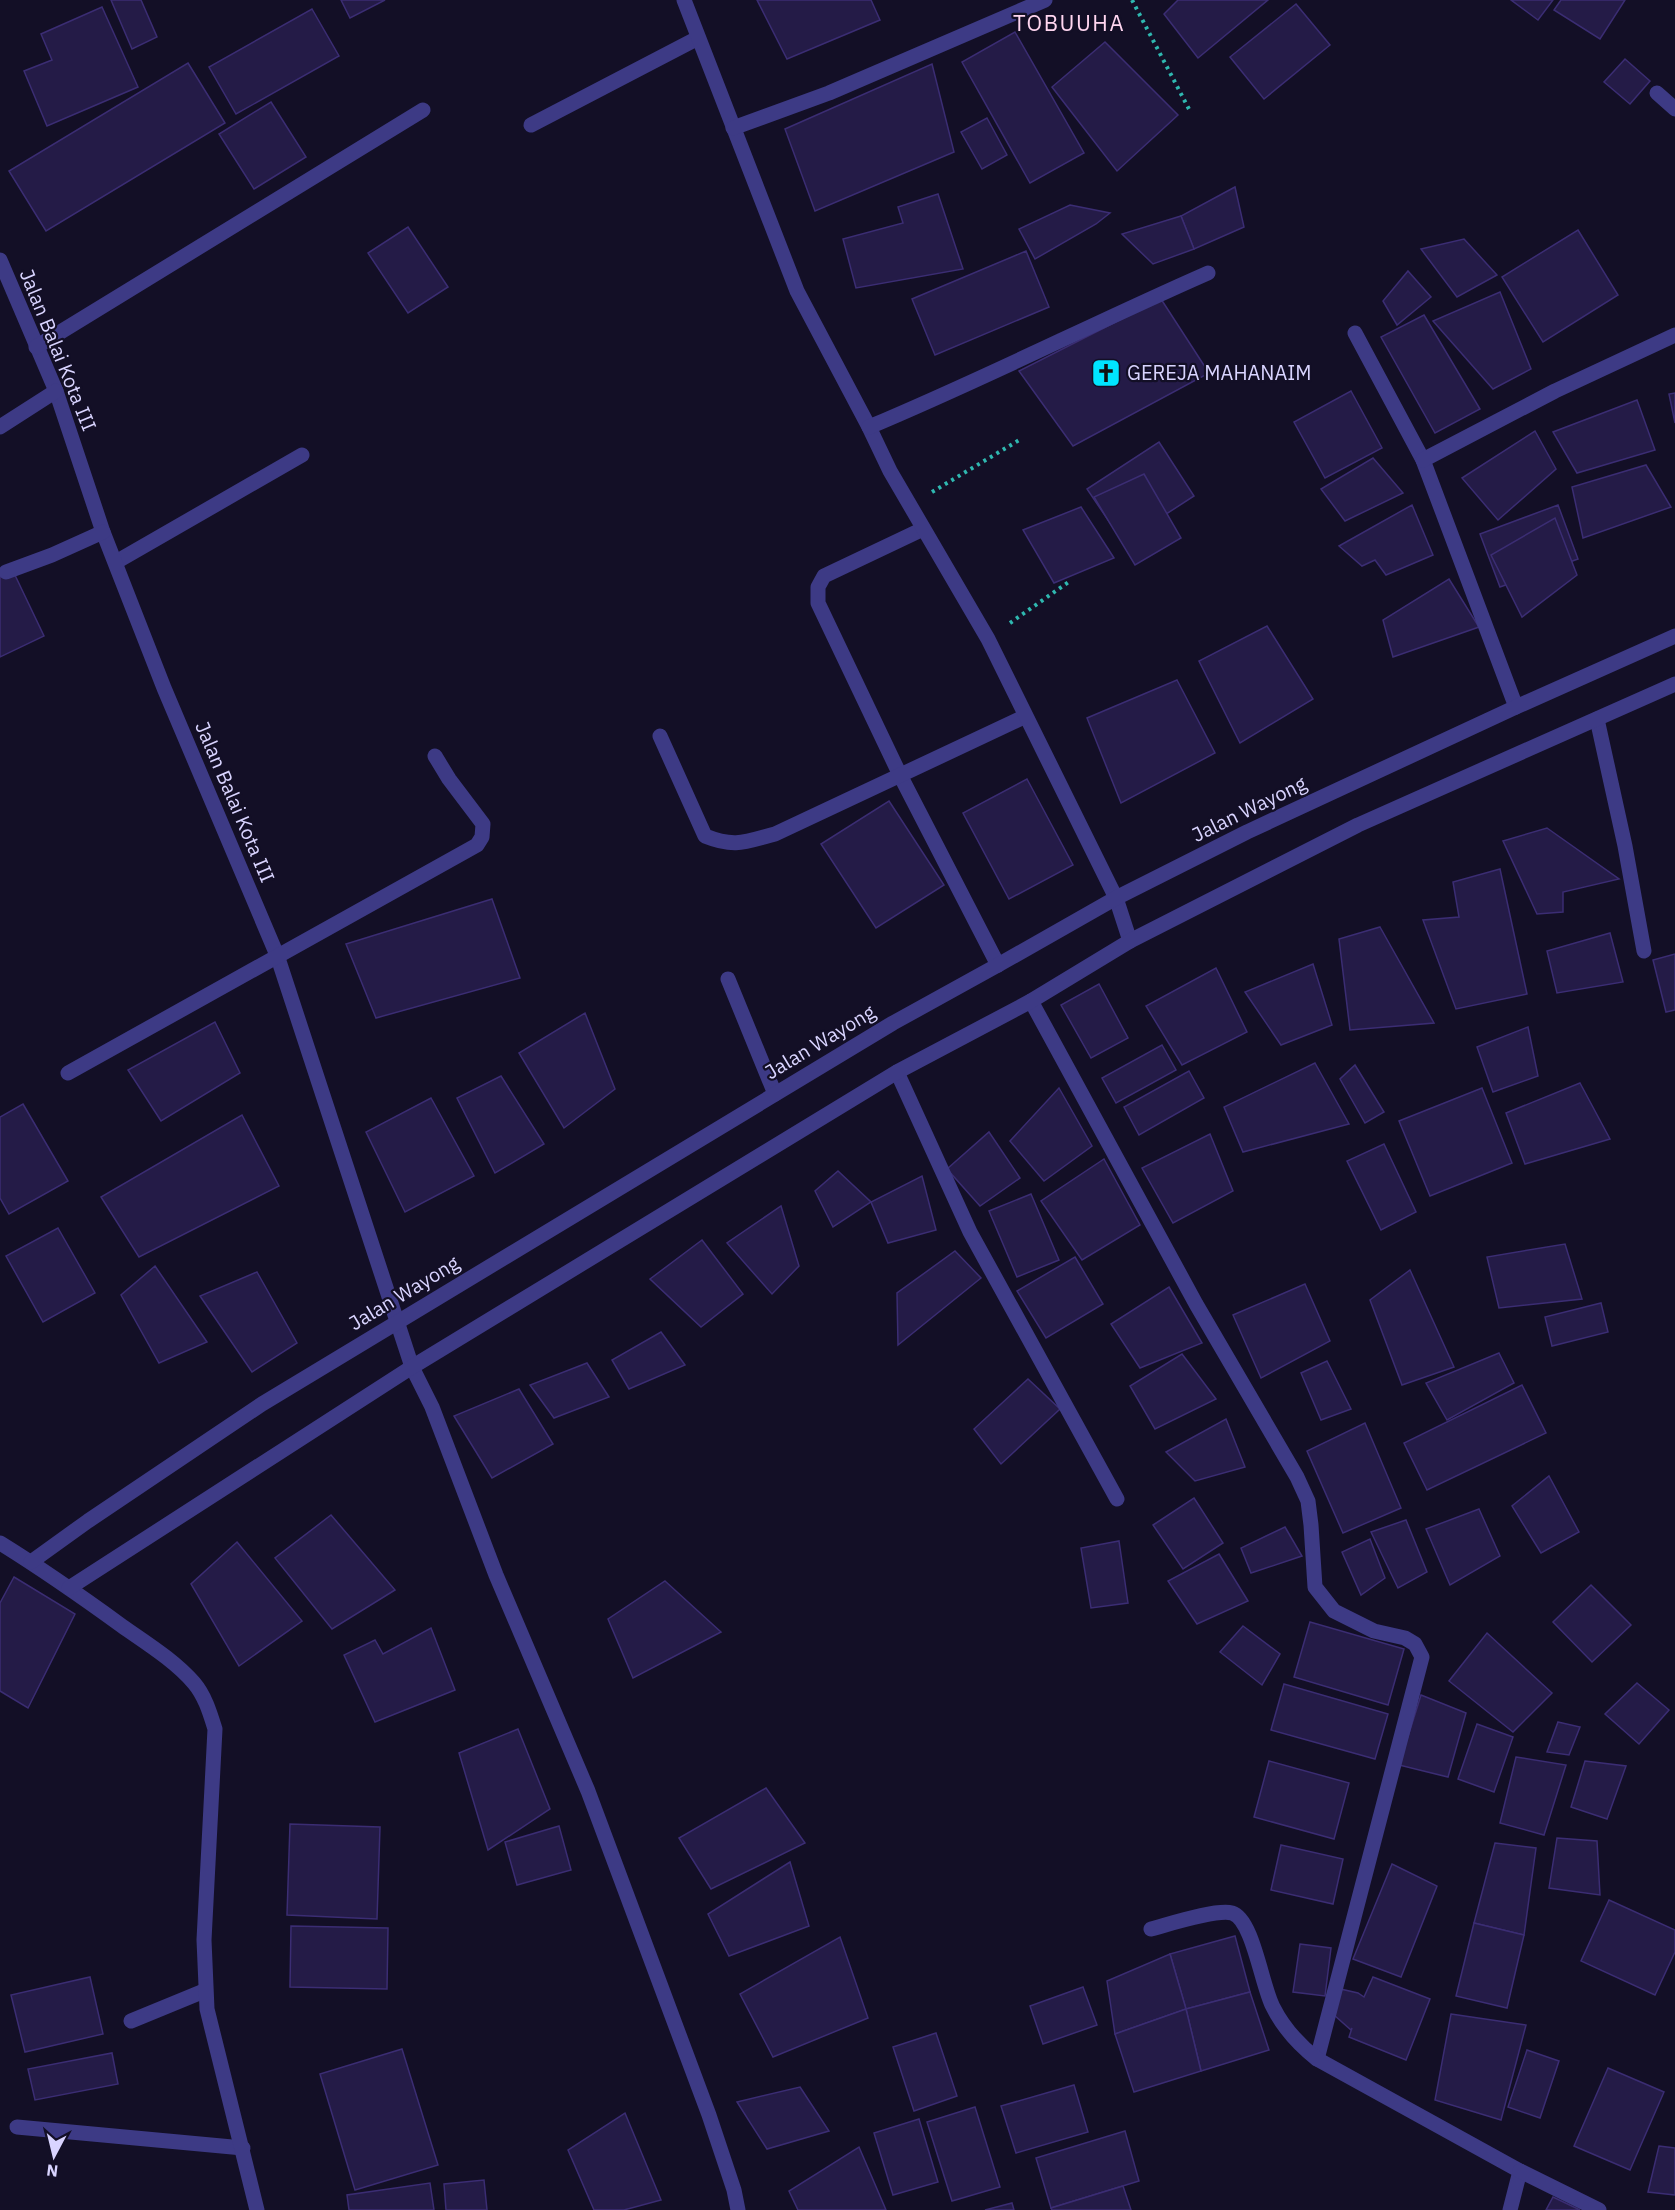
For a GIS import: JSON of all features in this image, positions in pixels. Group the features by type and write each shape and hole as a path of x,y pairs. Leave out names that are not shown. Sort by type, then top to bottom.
{"street":[{"path":"684,0 797,291 890,471 988,639 1024,717 1116,898 1130,941"},
{"path":"733,128 830,93 1045,0"},
{"path":"531,125 698,38"},
{"path":"1657,93 1675,109"},
{"path":"36,346 423,110"},
{"name":"Jalan Balai Kota III","path":"0,260 56,391 103,532 164,688 277,955 412,1367 432,1407 496,1575 588,1791 709,2115 734,2190 738,2210"},
{"path":"869,428 956,391 1133,306 1208,273"},
{"path":"1355,333 1423,460 1516,707"},
{"path":"1423,460 1555,391 1675,335"},
{"path":"0,427 56,391"},
{"path":"116,562 302,455"},
{"path":"923,529 824,576 818,587 818,603 900,775 998,965"},
{"path":"6,572 52,555 103,532"},
{"name":"Jalan Wayong","path":"31,1562 262,1404 892,1023 1116,898 1246,832 1675,636"},
{"path":"69,1588 412,1367 897,1072 1031,1001 1130,941 1358,825 1675,684"},
{"path":"660,736 705,836 724,843 744,843 775,834 1024,717"},
{"path":"1597,719 1625,846 1644,951"},
{"path":"68,1073 477,844 482,837 483,824 449,779 435,756"},
{"path":"728,980 775,1094"},
{"path":"1031,1001 1196,1304 1297,1477 1308,1502 1315,1587 1334,1611 1374,1631 1405,1638 1415,1644 1422,1657 1317,2059"},
{"path":"897,1072 970,1232 1117,1499"},
{"path":"0,1543 69,1588 163,1655 194,1683 210,1713 215,1729 204,1940 204,1991 257,2210"},
{"path":"1151,1929 1217,1913 1228,1912 1239,1916 1244,1921 1250,1937 1271,2004 1297,2044 1317,2059 1520,2170 1599,2210"},
{"path":"131,2021 204,1991"},
{"path":"17,2127 243,2148"},
{"path":"1510,2210 1520,2170"}],"path":[{"path":"1132,0 1191,113"},
{"path":"910,505 1021,439"},
{"path":"988,639 1070,581"}],"building":[{"path":"111,0 141,0 157,37 132,49"},
{"path":"341,0 385,0 350,18"},
{"path":"757,0 871,0 880,20 787,59"},
{"path":"1178,0 1268,0 1198,58 1164,14"},
{"path":"1511,0 1553,0 1538,20"},
{"path":"1561,0 1625,0 1600,39 1554,10"},
{"path":"1296,4 1330,45 1264,99 1230,57"},
{"path":"102,7 138,87 47,126 24,71 52,60 41,34"},
{"path":"312,9 339,56 236,114 209,67"},
{"path":"1015,32 1084,153 1030,183 962,62"},
{"path":"1105,42 1178,115 1117,171 1052,87"},
{"path":"1625,59 1650,81 1630,104 1604,82"},
{"path":"188,63 225,123 46,231 9,171"},
{"path":"932,64 954,152 815,211 785,129"},
{"path":"271,102 306,157 254,189 219,134"},
{"path":"987,118 1007,155 982,169 961,132"},
{"path":"1235,187 1244,227 1194,249 1181,216"},
{"path":"938,194 963,269 856,288 843,239 903,223 898,207"},
{"path":"1070,205 1110,213 1096,224 1035,259 1019,229"},
{"path":"1181,216 1194,249 1153,264 1122,234"},
{"path":"408,227 448,287 408,313 368,253"},
{"path":"1578,230 1618,295 1543,342 1502,277"},
{"path":"1464,239 1497,275 1457,297 1421,249"},
{"path":"1026,251 1049,307 935,355 912,299"},
{"path":"1408,271 1431,297 1397,325 1383,301"},
{"path":"1500,292 1531,369 1493,389 1433,321"},
{"path":"1161,299 1209,373 1073,446 1019,371"},
{"path":"1424,315 1480,409 1435,433 1381,337"},
{"path":"1351,391 1382,448 1325,478 1294,422"},
{"path":"1675,393 1675,423 1669,394"},
{"path":"1637,400 1655,450 1577,473 1553,432"},
{"path":"1535,431 1556,469 1498,520 1462,478"},
{"path":"1159,442 1194,496 1123,542 1087,489"},
{"path":"1373,458 1403,493 1345,521 1321,489"},
{"path":"1646,465 1671,507 1583,538 1572,487"},
{"path":"1144,474 1181,538 1135,565 1094,497"},
{"path":"1412,505 1433,555 1386,575 1375,560 1362,566 1339,546"},
{"path":"1558,505 1578,559 1500,587 1480,534"},
{"path":"1081,507 1114,558 1054,583 1023,530"},
{"path":"1555,518 1577,575 1522,617 1491,555"},
{"path":"13,571 44,636 0,657 0,577"},
{"path":"1449,579 1479,627 1393,657 1383,620"},
{"path":"1267,626 1313,699 1240,743 1199,661"},
{"path":"1177,680 1215,753 1121,803 1087,718"},
{"path":"1027,779 1073,865 1009,899 963,813"},
{"path":"889,801 944,885 876,928 821,844"},
{"path":"1547,828 1619,879 1563,892 1563,912 1537,914 1503,841"},
{"path":"1500,869 1527,994 1456,1009 1423,920 1459,917 1453,882"},
{"path":"492,899 520,978 376,1018 346,944"},
{"path":"1380,927 1434,1023 1350,1030 1339,939"},
{"path":"1610,933 1623,982 1557,993 1547,951"},
{"path":"1675,954 1675,1010 1666,1012 1653,960"},
{"path":"1313,964 1332,1025 1281,1045 1245,992"},
{"path":"1216,968 1247,1032 1182,1065 1146,1006"},
{"path":"1099,984 1128,1038 1091,1058 1061,1005"},
{"path":"585,1013 615,1089 564,1128 519,1053"},
{"path":"215,1022 240,1073 161,1121 128,1070"},
{"path":"1528,1027 1538,1076 1493,1092 1477,1047"},
{"path":"1162,1045 1176,1070 1116,1103 1102,1078"},
{"path":"1315,1063 1349,1124 1243,1152 1224,1107"},
{"path":"1355,1065 1384,1112 1365,1123 1340,1079"},
{"path":"1189,1071 1204,1098 1139,1135 1124,1107"},
{"path":"501,1076 544,1144 495,1173 457,1098"},
{"path":"1580,1083 1610,1139 1525,1164 1506,1113"},
{"path":"1059,1088 1092,1146 1044,1181 1010,1141"},
{"path":"1482,1088 1512,1163 1430,1196 1399,1121"},
{"path":"431,1098 474,1176 405,1212 366,1132"},
{"path":"23,1104 68,1181 9,1214 0,1198 0,1117"},
{"path":"242,1115 279,1186 139,1257 101,1197"},
{"path":"989,1132 1020,1178 980,1206 947,1169"},
{"path":"1210,1134 1233,1191 1173,1223 1142,1168"},
{"path":"1384,1144 1416,1212 1381,1230 1347,1161"},
{"path":"1104,1159 1140,1225 1082,1260 1041,1201"},
{"path":"838,1171 871,1202 833,1227 815,1191"},
{"path":"922,1176 936,1230 888,1243 871,1202"},
{"path":"1031,1194 1059,1260 1017,1277 989,1211"},
{"path":"781,1206 799,1266 772,1294 727,1243"},
{"path":"58,1228 95,1293 43,1322 6,1256"},
{"path":"702,1240 743,1294 701,1327 650,1279"},
{"path":"1565,1244 1582,1299 1499,1308 1487,1257"},
{"path":"955,1251 981,1278 898,1345 897,1293"},
{"path":"1075,1257 1103,1304 1046,1338 1017,1291"},
{"path":"155,1266 207,1342 159,1363 121,1295"},
{"path":"1410,1270 1454,1367 1402,1385 1370,1300"},
{"path":"257,1272 297,1343 252,1372 200,1296"},
{"path":"1305,1284 1330,1341 1261,1378 1233,1315"},
{"path":"1169,1287 1202,1343 1140,1368 1111,1324"},
{"path":"1601,1303 1608,1332 1552,1346 1545,1317"},
{"path":"661,1332 685,1365 629,1389 612,1360"},
{"path":"1499,1353 1514,1383 1447,1420 1426,1383"},
{"path":"1182,1354 1216,1399 1155,1429 1130,1386"},
{"path":"1327,1361 1351,1409 1321,1420 1301,1373"},
{"path":"587,1363 609,1397 554,1418 530,1385"},
{"path":"1028,1379 1060,1409 1001,1464 974,1429"},
{"path":"1522,1385 1546,1433 1427,1490 1404,1443"},
{"path":"519,1389 553,1444 492,1478 454,1416"},
{"path":"1226,1419 1245,1467 1195,1481 1166,1452"},
{"path":"1365,1423 1401,1508 1343,1533 1307,1451"},
{"path":"1549,1476 1579,1532 1541,1553 1512,1506"},
{"path":"1194,1498 1223,1543 1183,1569 1153,1525"},
{"path":"1479,1509 1500,1556 1450,1585 1426,1529"},
{"path":"331,1515 395,1590 332,1629 275,1558"},
{"path":"1406,1520 1427,1572 1398,1588 1371,1532"},
{"path":"1285,1527 1302,1556 1251,1573 1241,1548"},
{"path":"1370,1539 1385,1578 1361,1595 1342,1552"},
{"path":"1119,1541 1128,1603 1091,1608 1081,1548"},
{"path":"237,1542 302,1621 239,1666 191,1584"},
{"path":"1219,1554 1248,1601 1197,1624 1168,1581"},
{"path":"14,1577 75,1614 28,1708 0,1691 0,1603"},
{"path":"665,1581 721,1632 633,1678 608,1619"},
{"path":"1591,1585 1631,1625 1592,1662 1553,1622"},
{"path":"1310,1622 1404,1649 1388,1705 1294,1677"},
{"path":"1243,1626 1280,1654 1262,1685 1220,1652"},
{"path":"431,1628 455,1690 375,1722 344,1655 375,1640 383,1654"},
{"path":"1487,1633 1552,1693 1513,1732 1449,1681"},
{"path":"1637,1683 1669,1710 1639,1744 1605,1714"},
{"path":"1284,1684 1388,1714 1375,1759 1271,1730"},
{"path":"1421,1695 1466,1713 1448,1777 1399,1765"},
{"path":"1558,1722 1580,1727 1569,1755 1547,1752"},
{"path":"1477,1724 1513,1737 1494,1792 1458,1779"},
{"path":"518,1729 550,1809 488,1850 459,1753"},
{"path":"1516,1757 1566,1765 1544,1835 1500,1823"},
{"path":"1269,1761 1349,1783 1334,1839 1254,1817"},
{"path":"1585,1761 1626,1766 1607,1819 1571,1807"},
{"path":"766,1788 805,1843 711,1889 679,1838"},
{"path":"290,1824 380,1827 377,1919 287,1915"},
{"path":"559,1826 571,1870 517,1885 505,1842"},
{"path":"1557,1838 1597,1841 1600,1895 1549,1888"},
{"path":"1495,1843 1536,1848 1524,1935 1474,1923"},
{"path":"1281,1845 1343,1859 1333,1904 1271,1890"},
{"path":"790,1862 809,1926 729,1956 708,1914"},
{"path":"1392,1864 1437,1886 1401,1977 1353,1959"},
{"path":"1609,1900 1675,1930 1675,1952 1655,1995 1581,1961"},
{"path":"1474,1923 1524,1935 1507,2008 1456,1996"},
{"path":"291,1926 388,1928 387,1989 290,1987"},
{"path":"1235,1936 1250,1992 1186,2009 1170,1954"},
{"path":"840,1937 868,2018 773,2057 740,1994"},
{"path":"1300,1944 1331,1948 1325,1996 1293,1992"},
{"path":"1170,1954 1186,2009 1115,2034 1107,1981"},
{"path":"90,1977 103,2034 25,2052 11,1995"},
{"path":"1373,1977 1430,1999 1406,2060 1349,2037 1352,2028 1351,2030 1334,2015 1336,1988 1358,1993 1364,1997"},
{"path":"1083,1987 1097,2025 1043,2044 1030,2006"},
{"path":"1250,1992 1269,2050 1201,2071 1186,2009"},
{"path":"1186,2009 1201,2071 1134,2092 1115,2034"},
{"path":"1451,2014 1526,2025 1501,2120 1435,2100"},
{"path":"936,2033 957,2096 914,2111 893,2047"},
{"path":"402,2049 438,2165 355,2190 320,2074"},
{"path":"1527,2050 1559,2061 1540,2118 1508,2107"},
{"path":"112,2053 118,2084 35,2100 28,2069"},
{"path":"1608,2068 1664,2092 1630,2170 1574,2146"},
{"path":"1074,2085 1088,2132 1016,2153 1001,2106"},
{"path":"800,2087 829,2131 767,2149 737,2102"},
{"path":"975,2107 1000,2187 952,2201 927,2122"},
{"path":"625,2113 661,2200 624,2210 594,2210 568,2150"},
{"path":"919,2119 938,2182 893,2195 874,2133"},
{"path":"1125,2131 1139,2181 1051,2208 1036,2158"},
{"path":"1659,2146 1675,2148 1675,2195 1648,2192"},
{"path":"859,2147 886,2210 798,2210 789,2191"},
{"path":"484,2180 487,2210 446,2210 444,2184"},
{"path":"430,2183 434,2210 349,2210 347,2195"},
{"path":"1123,2186 1131,2210 1052,2210 1051,2208"},
{"path":"1553,2197 1580,2210 1546,2210"},
{"path":"1012,2203 1014,2210 985,2210"}],"place":[{"name":"GEREJA MAHANAIM","path":"1106,373"}],"district":[{"name":"TOBUUHA","path":"1069,23"}]}
